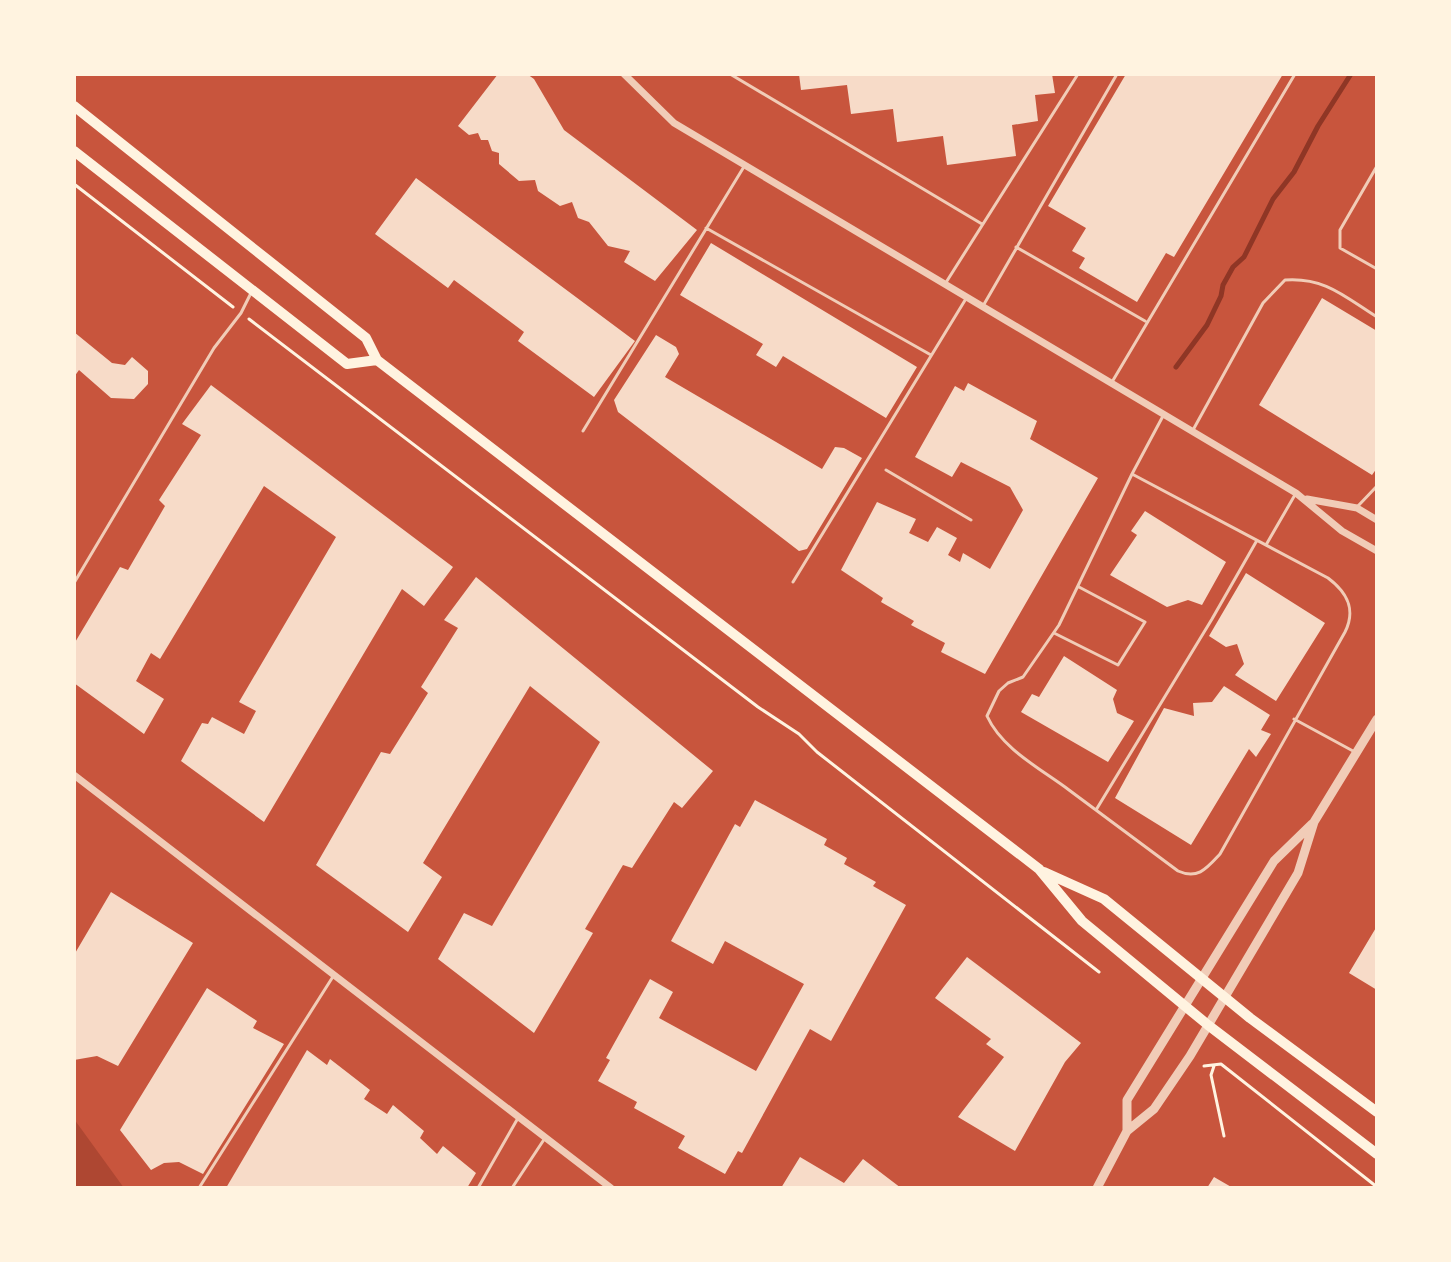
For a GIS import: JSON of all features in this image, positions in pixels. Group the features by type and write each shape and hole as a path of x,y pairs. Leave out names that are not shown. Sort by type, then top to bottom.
{"main road":[{"path":"74,106 366,338 377,360 1039,869 1104,899 1225,997 1377,1112"},
{"path":"74,151 347,364 377,360"},
{"path":"1039,869 1082,921 1208,1025 1377,1154"}],"street":[{"path":"624,74 674,123 1193,430 1296,493 1342,531 1377,551"},
{"path":"1305,499 1357,508 1377,520"},
{"path":"1097,1188 1127,1131 1154,1109 1225,997 1298,873 1314,822 1377,719"},
{"path":"74,775 611,1188"},
{"path":"1127,1131 1127,1100 1274,861 1314,822"}],"lane":[{"path":"730,74 982,224"},
{"path":"945,284 1078,74"},
{"path":"983,306 1117,74"},
{"path":"1112,382 1295,74"},
{"path":"583,431 745,165"},
{"path":"1377,166 1340,230 1338,240 1340,248 1377,269"},
{"path":"706,228 931,355"},
{"path":"1016,247 1146,321"},
{"path":"1193,430 1263,303 1285,280 1306,278 1324,283 1377,317"},
{"path":"74,583 214,348 241,313 252,291"},
{"path":"793,582 967,297"},
{"path":"1132,474 1332,581 1351,608 1352,618 1345,632 1220,854 1198,875 1189,876 1178,871 1004,741 987,716 999,691 1023,677 1054,633 1132,474 1165,413"},
{"path":"886,470 971,520"},
{"path":"1357,508 1377,486"},
{"path":"1266,545 1296,493"},
{"path":"1096,810 1257,540"},
{"path":"1054,633 1118,665 1145,622 1078,586"},
{"path":"1294,719 1356,753"},
{"path":"199,1188 334,975"},
{"path":"478,1188 519,1117"},
{"path":"512,1188 545,1137"}],"path":[{"path":"74,184 230,305"},
{"path":"255,324 758,707 799,734 817,752 1099,972"},
{"path":"1214,1064 1211,1075 1224,1136"},
{"path":"1204,1066 1221,1064 1377,1187"}],"shaded area":[{"path":"74,1119 124,1188 74,1188"}],"building":[{"path":"498,74 527,74 534,79 564,130 697,230 655,281 624,262 630,251 608,246 589,222 578,218 572,202 560,206 538,191 535,180 519,181 499,164 499,153 492,151 488,140 481,140 478,133 469,135 458,126"},
{"path":"799,74 1052,74 1055,93 1035,95 1038,121 1012,125 1016,156 947,165 943,136 897,142 893,109 851,114 847,85 801,90"},
{"path":"1126,74 1283,74 1174,257 1166,253 1137,302 1079,268 1085,258 1072,251 1086,228 1048,206"},
{"path":"416,178 635,341 594,397 518,341 524,332 454,280 448,288 375,234"},
{"path":"711,243 917,367 886,418 783,356 776,367 756,355 763,344 680,295"},
{"path":"1322,298 1377,331 1377,468 1372,475 1259,405"},
{"path":"74,332 112,363 125,365 132,357 148,371 148,384 134,399 111,398 79,370 74,377"},
{"path":"656,335 676,347 679,354 665,377 822,469 835,447 844,448 862,458 807,549 799,551 618,412 614,400"},
{"path":"968,383 1037,421 1030,439 1098,478 985,674 941,652 945,643 911,625 914,621 881,602 883,598 841,570 877,502 916,519 909,533 928,542 937,527 957,538 948,555 960,562 963,553 990,569 1023,510 1010,487 961,462 952,477 915,457 955,386 964,391"},
{"path":"211,385 453,567 424,606 402,589 264,822 181,761 202,723 208,724 212,717 244,734 256,711 239,702 336,537 264,486 160,659 151,653 136,681 164,699 144,734 74,683 74,644 120,567 128,570 165,506 159,500 201,435 182,424"},
{"path":"1145,511 1226,562 1202,605 1188,600 1167,607 1110,575 1137,535 1131,531"},
{"path":"1246,573 1325,623 1276,701 1235,675 1244,664 1237,644 1226,647 1209,636"},
{"path":"476,577 713,771 682,808 674,802 632,868 623,865 585,929 593,933 534,1033 438,959 464,913 492,926 600,742 530,686 423,863 442,877 408,932 316,865 381,752 390,754 428,693 421,687 458,628 444,620"},
{"path":"1064,656 1117,690 1113,699 1117,713 1134,721 1108,762 1021,712 1032,694 1039,697"},
{"path":"1224,686 1270,715 1261,730 1271,734 1256,757 1249,749 1191,845 1115,798 1164,708 1194,716 1193,703 1212,702"},
{"path":"755,800 827,839 824,845 847,858 844,864 876,882 873,886 906,905 831,1041 810,1029 742,1153 738,1151 725,1174 678,1148 685,1136 634,1108 637,1102 598,1081 610,1060 606,1058 650,979 673,992 659,1018 756,1071 804,984 725,941 713,964 671,941 735,824 740,827"},
{"path":"111,892 193,943 118,1066 97,1056 74,1060 74,955"},
{"path":"1377,926 1377,990 1349,973"},
{"path":"967,957 1081,1043 1065,1062 1015,1151 958,1117 1004,1057 986,1044 991,1039 935,998"},
{"path":"207,988 257,1021 253,1028 284,1044 203,1174 179,1162 164,1163 151,1170 120,1130"},
{"path":"307,1050 327,1065 330,1059 370,1090 364,1099 387,1114 393,1105 424,1131 420,1138 437,1154 443,1146 476,1173 467,1188 226,1188"},
{"path":"800,1157 844,1183 863,1159 901,1188 781,1188"},
{"path":"1214,1177 1233,1188 1207,1188"}],"waterway":[{"path":"1176,367 1207,325 1233,267 1244,257 1273,199 1294,172 1351,74"}]}
